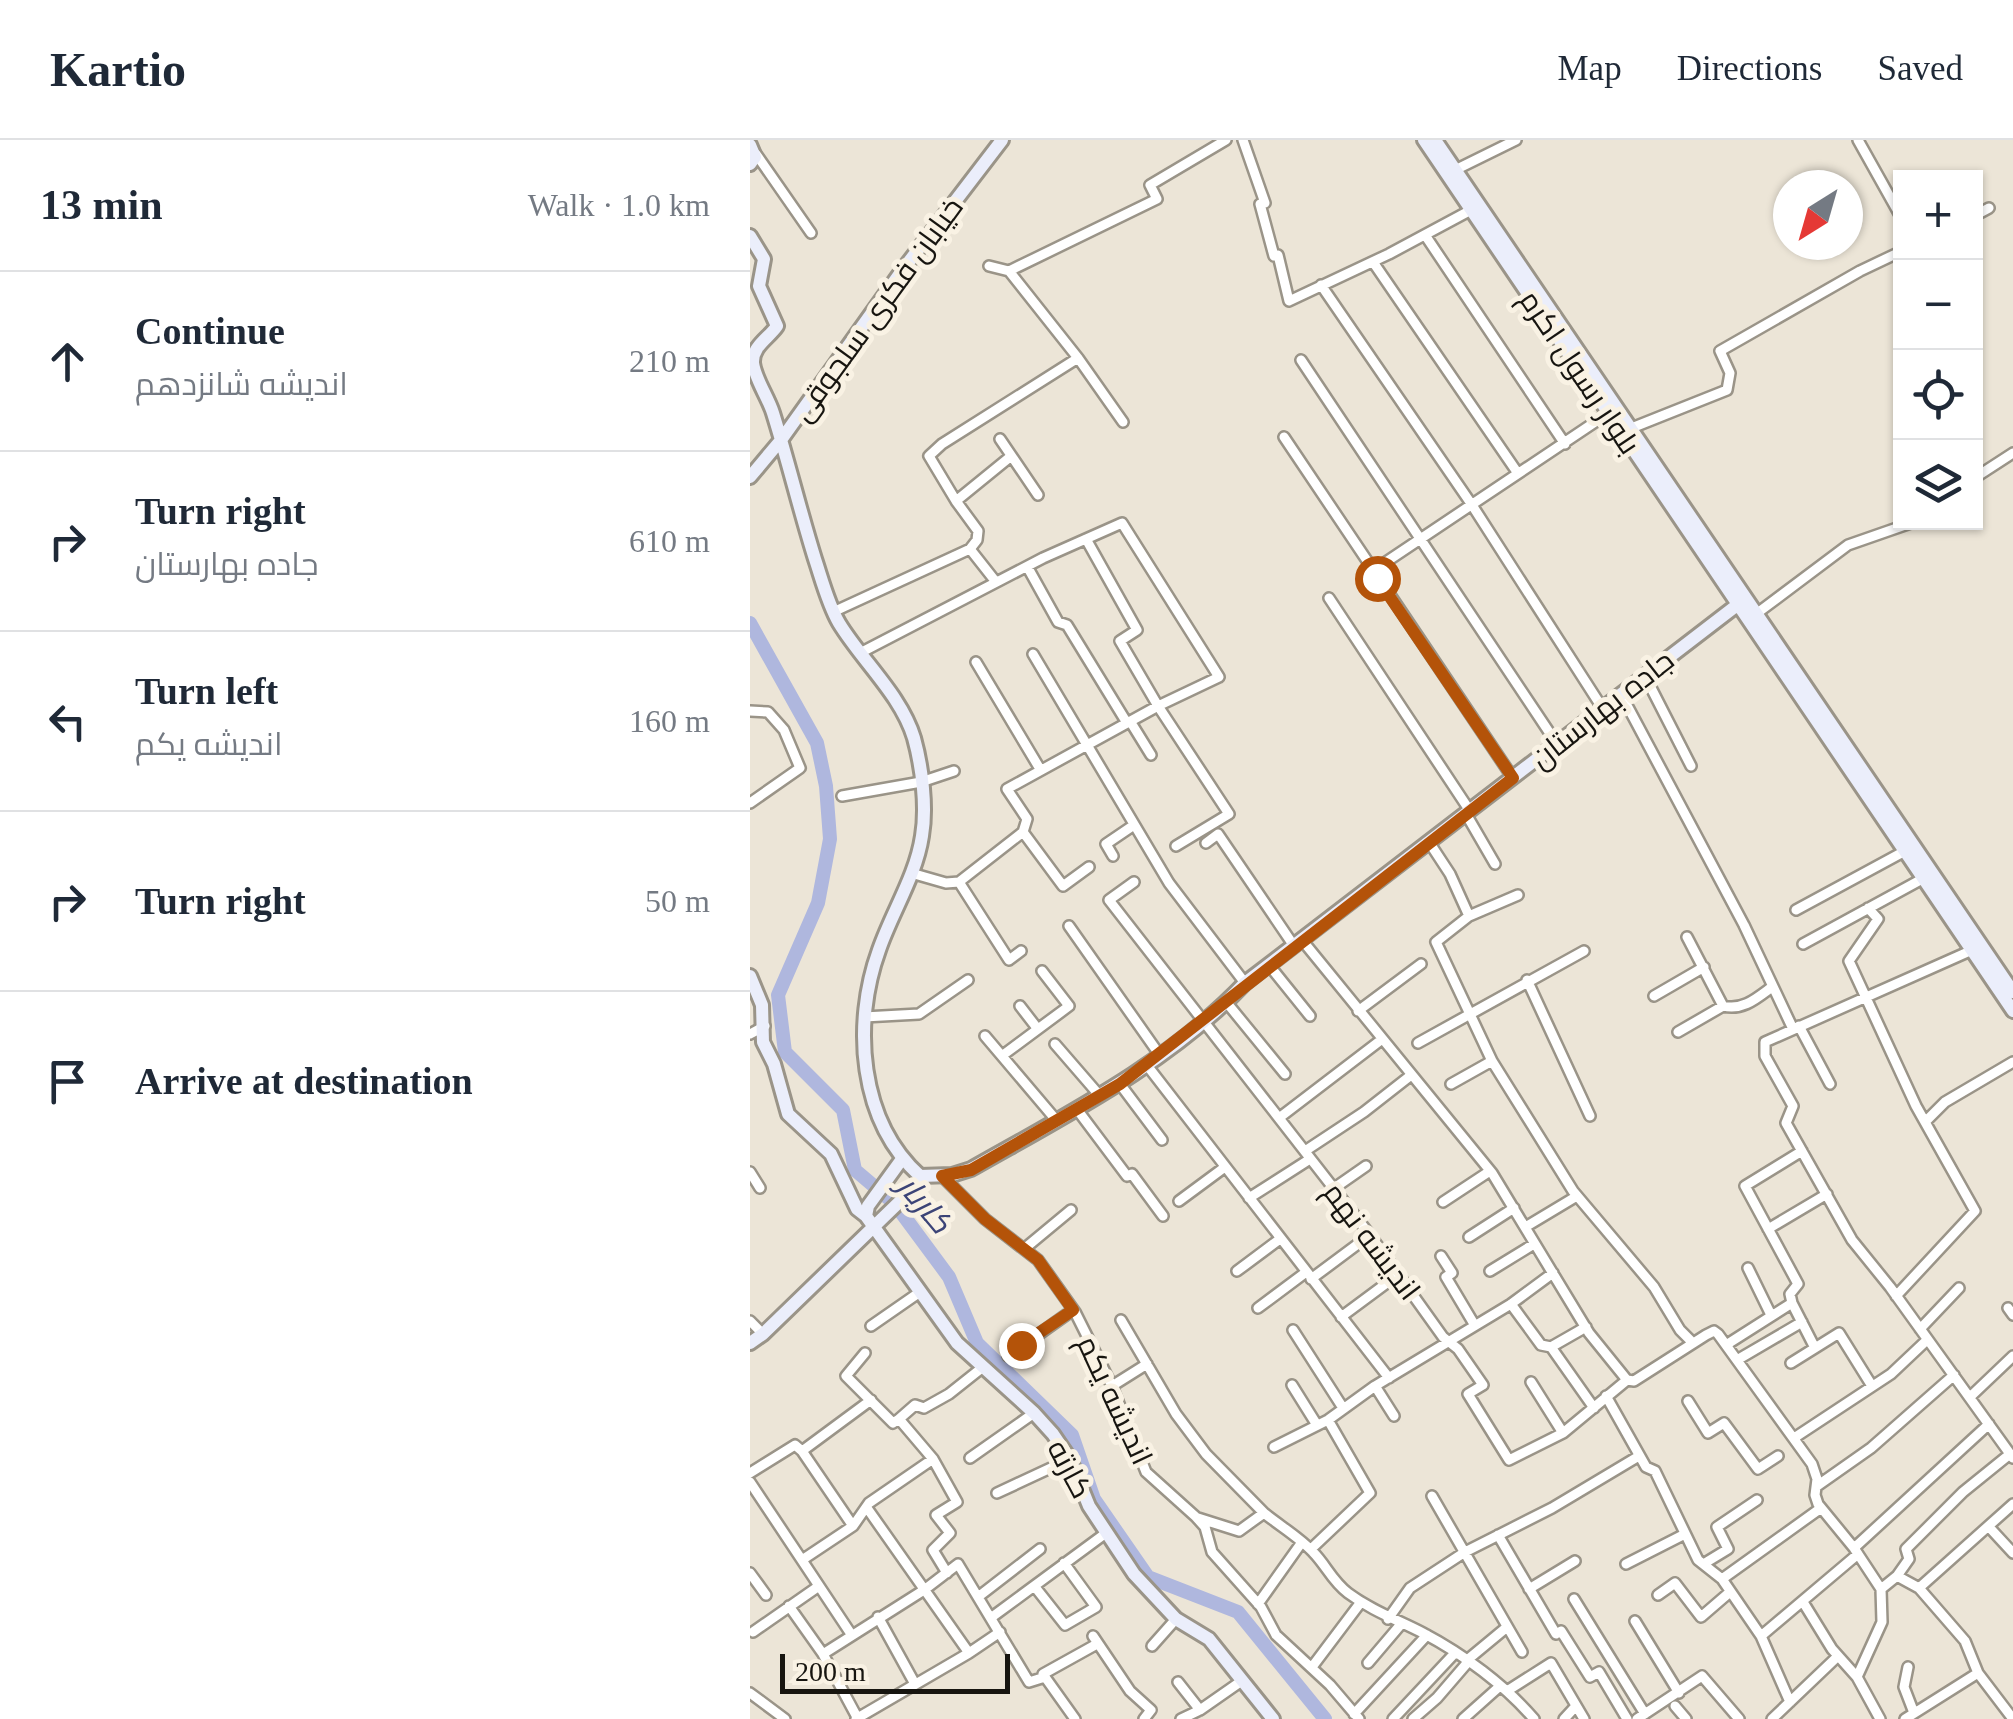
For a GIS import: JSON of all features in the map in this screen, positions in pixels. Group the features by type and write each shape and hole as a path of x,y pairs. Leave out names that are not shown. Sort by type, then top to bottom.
{"street":[{"name":"خیابان فکری سلجوقی","path":"750,477 782,440 1002,140"},
{"path":"1010,271 1157,199 1150,185 1226,140"},
{"path":"1244,140 1265,203 1260,204 1289,301 1470,210"},
{"name":"بلوار رسول اکرم","path":"1424,140 1608,414 1741,601 1756,614 2013,992"},
{"name":"بلوار رسول اکرم","path":"1435,140 2013,1011"},
{"path":"1455,170 1516,140"},
{"path":"1858,140 1893,202"},
{"path":"751,154 811,233"},
{"path":"1983,212 1989,208"},
{"path":"1425,235 1565,444"},
{"path":"750,236 764,258 759,286 777,326 760,343 751,361 782,440 833,612 908,724 914,737 921,782 923,834 912,873 878,951 862,1037 881,1121 906,1162 924,1178 886,1214 869,1216"},
{"path":"1630,430 1727,390 1730,373 1720,351 1893,256"},
{"path":"1373,262 1517,472"},
{"path":"989,266 1010,271 1123,422"},
{"path":"1321,285 1472,504 1603,708"},
{"path":"833,612 970,550 978,531 929,456 1078,358"},
{"path":"1302,360 1557,744"},
{"path":"1374,570 1608,414"},
{"path":"1284,437 1513,778"},
{"path":"1000,439 1038,495"},
{"path":"1983,472 2013,453"},
{"path":"956,501 1010,457"},
{"path":"860,653 996,582 1122,523 1219,677 1007,788 1027,819 1023,832 960,882 946,884 912,873"},
{"path":"1756,614 1848,544 1893,529"},
{"path":"1086,539 1136,630 1120,640 1229,814 1176,846"},
{"path":"970,550 996,582"},
{"path":"1028,568 1058,622 1066,625 1151,755"},
{"path":"1329,598 1468,812 1495,864"},
{"name":"جاده بهارستان","path":"924,1178 971,1170 1120,1084 1741,601"},
{"path":"1033,654 1169,883 1246,984"},
{"path":"976,662 1040,769"},
{"path":"1645,676 1692,766"},
{"path":"1621,694 1744,925 1772,987 1830,1084"},
{"path":"750,710 768,712 784,730 800,768 750,803"},
{"path":"842,796 921,782 954,771"},
{"path":"1113,856 1106,844 1134,825"},
{"path":"1023,832 1063,886 1089,866"},
{"path":"1206,843 1218,834 1298,943 1490,1171 1586,1327 1627,1380"},
{"path":"1429,842 1450,874 1469,916"},
{"path":"1796,910 1905,852"},
{"path":"1804,944 1924,878"},
{"path":"960,882 1009,960 1020,951"},
{"name":"اندیشه نهم","path":"1134,882 1109,900 1334,1188 1447,1342 1458,1348 1483,1385 1468,1394 1509,1460 1563,1433"},
{"path":"1518,895 1469,916 1436,942 1492,1061 1577,1196 1654,1287 1680,1330 1693,1343"},
{"path":"1868,908 1878,919 1849,961 1925,1122 1975,1211 1896,1296"},
{"path":"1069,926 1158,1054"},
{"path":"1687,937 1723,1006"},
{"path":"1418,1043 1584,950"},
{"path":"1881,1589 1909,1559 1906,1549 1914,1540 1964,1492 2012,1456 1852,1240 1786,1123 1793,1106 1765,1056 1765,1042 1970,950"},
{"path":"1358,1011 1421,964"},
{"path":"1269,965 1310,1016"},
{"path":"1654,996 1704,967"},
{"path":"1002,1054 1068,1006 1042,971"},
{"name":"کارته","path":"750,976 762,1005 763,1042 774,1064 788,1114 831,1154 857,1209 869,1216 957,1343 1034,1412 1070,1459 1089,1506 1134,1574 1176,1619 1209,1639 1273,1719"},
{"path":"864,1017 919,1014 968,980"},
{"path":"1527,980 1590,1116"},
{"path":"1678,1032 1723,1006 1733,1009 1750,1003 1772,987"},
{"path":"1227,1002 1284,1074"},
{"path":"1020,1006 1037,1028"},
{"path":"750,1034 765,1026"},
{"path":"985,1036 1056,1121"},
{"path":"1279,1118 1381,1040"},
{"path":"1055,1044 1100,1096"},
{"path":"1450,1084 1492,1061"},
{"path":"1925,1122 1944,1102 2013,1062"},
{"path":"1146,1064 1389,1378"},
{"path":"1249,1198 1410,1076"},
{"path":"1120,1084 1162,1140"},
{"path":"1076,1108 1163,1216"},
{"path":"1802,1151 1745,1186 1798,1284 1790,1294 1792,1303 1815,1348"},
{"path":"750,1343 763,1334 869,1216 884,1182 906,1162"},
{"path":"1334,1188 1366,1166"},
{"path":"1179,1200 1225,1167"},
{"path":"1443,1202 1490,1171"},
{"path":"750,1172 760,1188"},
{"name":"اندیشه یکم","path":"942,1176 985,1219 1038,1260 1073,1310 1112,1386 1146,1472 1196,1517 1212,1552 1258,1604 1276,1635 1312,1667 1356,1716"},
{"path":"1768,1229 1827,1194"},
{"path":"1526,1226 1577,1196"},
{"path":"1468,1237 1514,1208"},
{"path":"1024,1250 1071,1210"},
{"path":"1258,1308 1370,1236"},
{"path":"1237,1271 1280,1239"},
{"path":"1490,1271 1534,1244"},
{"path":"1440,1256 1452,1272 1446,1277 1474,1324"},
{"path":"1748,1268 1771,1316"},
{"path":"1274,1447 1323,1422 1553,1273"},
{"path":"1341,1317 1399,1274"},
{"path":"1920,1329 1960,1288"},
{"path":"871,1326 920,1292"},
{"path":"1726,1344 1792,1303"},
{"path":"1510,1304 1541,1345 1551,1347 1586,1327"},
{"path":"1008,1356 1073,1310"},
{"path":"1121,1320 1176,1414 1206,1454 1264,1513 1306,1546 1334,1582 1388,1619 1427,1636 1467,1662 1504,1689 1534,1719"},
{"path":"750,1321 763,1334"},
{"path":"1737,1360 1802,1322"},
{"path":"1293,1330 1343,1408"},
{"path":"1531,1382 1563,1433 1627,1380 1634,1380 1714,1331 1812,1464 1818,1486 1815,1495 1821,1508 1881,1589 1882,1622 1857,1677"},
{"path":"1791,1364 1839,1333 1872,1386"},
{"path":"1794,1438 1872,1386 1928,1340"},
{"path":"1551,1347 1594,1408"},
{"path":"865,1352 846,1376 893,1423 915,1405 924,1408 949,1394 983,1367"},
{"path":"1970,1397 2013,1356"},
{"path":"1112,1386 1147,1364"},
{"path":"1818,1486 1871,1448 1954,1375"},
{"path":"1258,1604 1306,1546 1370,1492 1323,1422 1292,1385"},
{"path":"1375,1386 1394,1416"},
{"path":"1606,1396 1639,1456 1654,1471 1698,1560 1722,1580 1761,1636 1790,1702"},
{"path":"802,1451 871,1400"},
{"path":"1688,1401 1708,1433 1724,1423 1758,1469 1778,1456"},
{"path":"970,1458 1034,1412"},
{"path":"899,1419 933,1458 958,1502 936,1515 950,1533 933,1550 947,1574"},
{"path":"1761,1636 1803,1602 1990,1424"},
{"path":"750,1473 795,1445 854,1526"},
{"path":"1388,1619 1410,1588 1465,1552 1552,1508 1639,1456"},
{"path":"802,1560 854,1526 869,1503 933,1458"},
{"path":"997,1493 1070,1459"},
{"path":"750,1482 851,1634"},
{"path":"1432,1496 1522,1652"},
{"path":"1705,1563 1728,1548 1717,1527 1757,1500"},
{"path":"1920,1588 2013,1504"},
{"path":"867,1508 969,1653"},
{"path":"1722,1580 1821,1508"},
{"path":"1196,1517 1240,1532 1264,1513"},
{"path":"1988,1527 2013,1553"},
{"path":"992,1617 1106,1533"},
{"path":"1626,1564 1685,1534"},
{"path":"1498,1535 1556,1634 1561,1632 1590,1677 1599,1672 1627,1719"},
{"path":"978,1597 1040,1549"},
{"path":"1529,1589 1575,1561"},
{"path":"1035,1586 1065,1625 1096,1607 1064,1562"},
{"path":"823,1654 958,1564 1029,1682 1045,1677"},
{"path":"750,1573 766,1596"},
{"path":"1897,1576 1920,1588 1965,1641 1978,1673 2013,1719"},
{"path":"1658,1596 1676,1584 1702,1617 1730,1592"},
{"path":"753,1632 819,1586"},
{"path":"1574,1598 1641,1717 1702,1676 1739,1719"},
{"path":"1312,1667 1362,1602"},
{"path":"1803,1602 1838,1656 1857,1677 1880,1719"},
{"path":"790,1606 823,1654 857,1719 1000,1632"},
{"path":"878,1617 915,1684"},
{"path":"1152,1646 1176,1619"},
{"path":"1635,1620 1680,1693"},
{"path":"1368,1663 1402,1623"},
{"path":"1414,1719 1506,1626"},
{"path":"1356,1716 1427,1636"},
{"path":"1075,1719 1043,1674 1095,1640 1132,1694 1151,1710 1144,1719"},
{"path":"1392,1719 1454,1654"},
{"path":"1772,1719 1838,1656"},
{"path":"1463,1719 1551,1662 1584,1719"},
{"path":"1908,1666 1904,1687 1910,1716 1978,1673"},
{"path":"1181,1719 1243,1680"},
{"path":"1178,1682 1200,1710"},
{"path":"750,1693 785,1719"},
{"path":"1564,1719 1576,1706"},
{"path":"1675,1706 1686,1719"},
{"path":"1517,1719 1526,1710"}],"waterway":[{"name":"کاربار","path":"750,623 817,743 826,786 830,839 818,903 778,995 785,1052 843,1110 855,1170 895,1204 949,1277 977,1343 1072,1435 1094,1499 1148,1577 1238,1612 1325,1719"}],"route":[{"path":"1021,1345 1073,1310 1038,1260 985,1219 942,1176 971,1170 1120,1084 1513,778 1377,578"}]}
